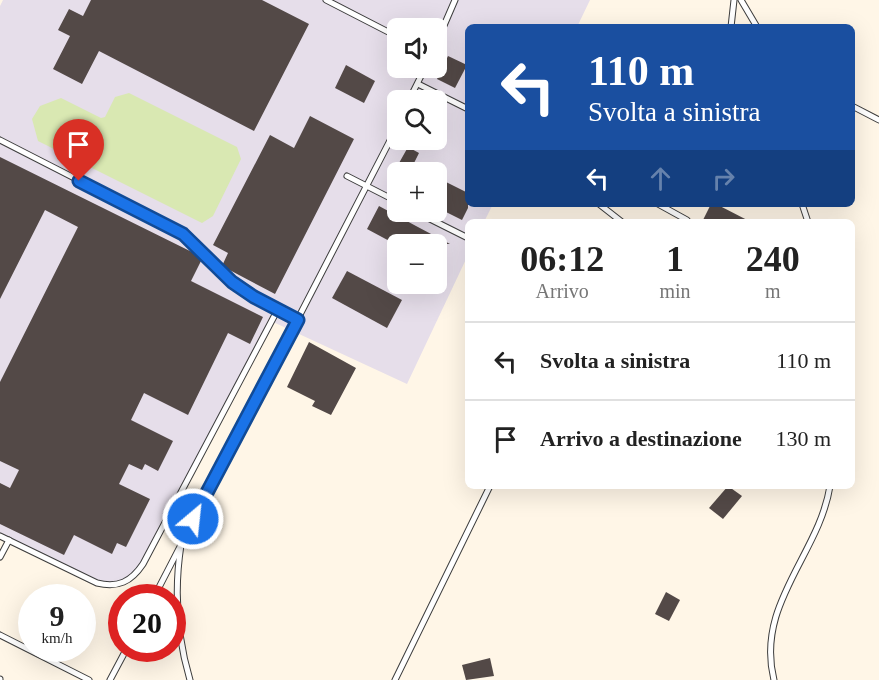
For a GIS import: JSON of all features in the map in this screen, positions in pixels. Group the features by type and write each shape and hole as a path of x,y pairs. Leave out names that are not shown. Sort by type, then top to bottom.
{"lane":[{"path":"326,0 387,31"},
{"path":"447,19 455,0"},
{"path":"731,24 734,0"},
{"path":"741,0 755,24"},
{"path":"415,90 421,78"},
{"path":"418,84 465,108"},
{"path":"855,108 879,120"},
{"path":"0,140 178,231 193,242 232,282 298,320"},
{"path":"160,584 387,147"},
{"path":"347,176 387,197"},
{"path":"603,207 618,219"},
{"path":"663,207 685,219"},
{"path":"436,222 465,236"},
{"path":"0,536 97,583 115,585 133,577 149,554 278,309"},
{"path":"395,680 489,489"},
{"path":"774,680 769,649 772,626 825,507 829,489"},
{"path":"182,539 177,601 184,656 190,680"},
{"path":"0,557 9,540"},
{"path":"0,635 88,680"},
{"path":"110,680 120,662"}],"shaded area":[{"path":"3,0 590,0 578,24 465,24 465,207 492,207 486,219 465,219 465,261 407,384 271,321 133,577 104,585 0,537 0,6"}],"green space":[{"path":"129,93 237,147 241,159 213,216 202,223 38,141 32,119 40,106 61,98 101,118 105,117 115,97"}],"building":[{"path":"91,0 262,0 309,24 254,131 99,51 82,84 53,69 70,36 58,30 69,9 83,16"},
{"path":"448,56 465,64 465,69 455,88 437,79 447,78"},
{"path":"346,65 375,81 364,103 335,88"},
{"path":"310,116 354,139 275,294 222,266 228,253 213,245 270,135 294,148"},
{"path":"406,150 419,153 414,162 400,162"},
{"path":"0,157 200,256 202,259 191,281 263,317 250,344 228,333 188,415 144,393 131,420 173,441 158,471 145,464 142,470 129,464 119,484 150,499 126,547 117,543 112,554 74,535 64,555 0,524 0,483 10,488 19,470 0,461 0,382 78,227 45,210 0,299"},
{"path":"447,182 465,192 465,207 468,208 462,220 447,212"},
{"path":"379,206 387,210 387,222 409,222 431,234 387,234 387,240 367,229"},
{"path":"710,207 722,207 745,219 704,219"},
{"path":"347,271 402,300 387,328 332,298"},
{"path":"309,342 356,368 331,415 312,406 315,401 287,387"},
{"path":"725,489 732,489 742,496 723,519 709,508"},
{"path":"666,592 680,600 669,621 655,614"},
{"path":"490,658 494,676 466,680 462,665"}],"route":[{"path":"79,181 183,234 232,282 254,297 298,320 193,519"}]}
